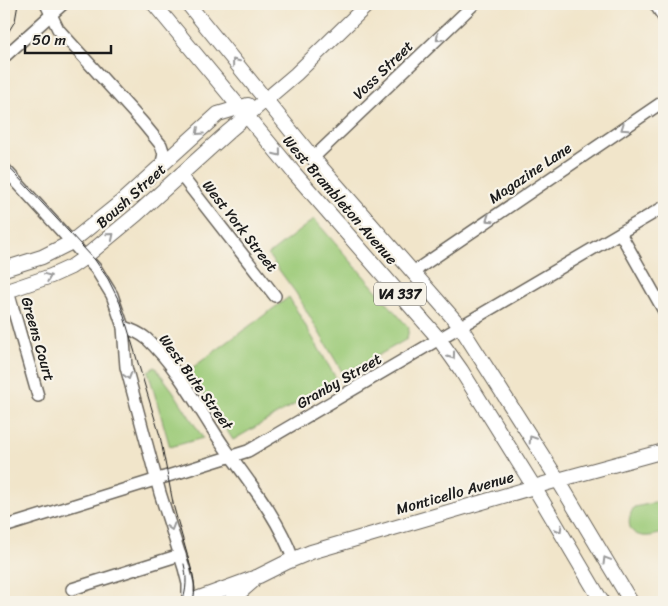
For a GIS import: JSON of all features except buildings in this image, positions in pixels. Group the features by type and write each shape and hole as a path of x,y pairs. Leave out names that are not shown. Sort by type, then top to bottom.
{"main road":[{"name":"West Brambleton Avenue","path":"154,4 295,174 439,339 461,370 534,487 602,602"},
{"name":"West Brambleton Avenue","path":"188,4 313,158 460,326 558,480 632,602"},
{"name":"Boush Street","path":"6,291 51,276 71,267 86,257 180,174 243,112 265,100 296,74 368,4"},
{"name":"Boush Street","path":"4,269 42,257 72,242 103,218 218,114 243,112"},
{"name":"Monticello Avenue","path":"193,601 259,576 311,552 664,451"},
{"name":"Monticello Avenue","path":"229,602 259,576"}],"street":[{"path":"46,4 58,29 143,123 164,150 161,166"},
{"path":"4,57 64,4"},
{"name":"Voss Street","path":"313,158 474,4"},
{"path":"655,4 664,18"},
{"name":"Magazine Lane","path":"413,272 664,101"},
{"path":"4,168 86,257 108,287 123,327 126,367 193,601"},
{"name":"West York Street","path":"180,174 275,296"},
{"name":"Granby Street","path":"4,527 248,451 664,207"},
{"path":"620,233 664,311"},
{"name":"Greens Court","path":"6,291 38,396"},
{"name":"West Bute Street","path":"123,327 138,332 154,346 189,393 243,472 278,528 293,560"},
{"path":"72,588 180,556"}],"green space":[{"path":"314,219 409,328 407,339 344,375 296,293 268,255"},
{"path":"289,297 337,380 233,440 191,375 192,368"},
{"path":"155,367 203,438 170,447 148,371"},
{"path":"664,501 664,533 646,536 637,535 633,532 629,520 634,507"}],"tram line":[{"path":"4,23 8,4"},
{"path":"4,39 15,21 18,4"},
{"path":"4,162 95,260 108,279 120,303 160,436 174,508 193,575 195,589 193,602"},
{"path":"182,602 186,583 184,564"}]}
